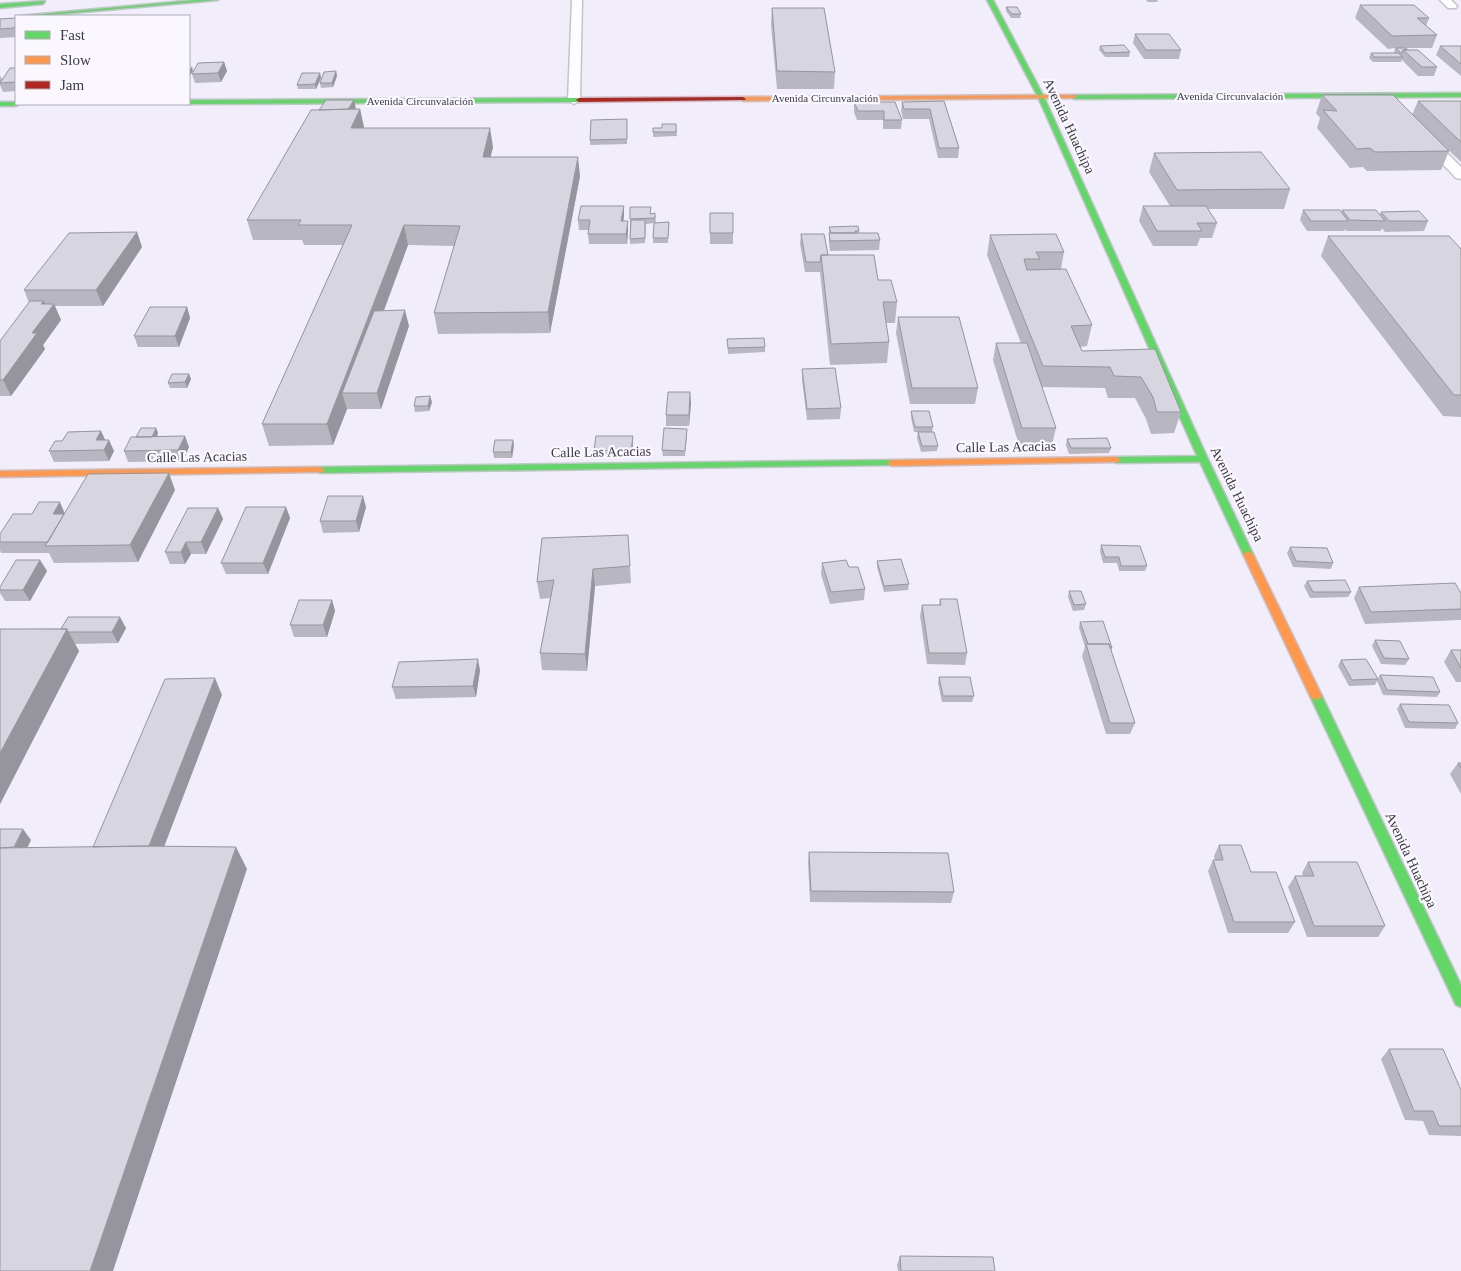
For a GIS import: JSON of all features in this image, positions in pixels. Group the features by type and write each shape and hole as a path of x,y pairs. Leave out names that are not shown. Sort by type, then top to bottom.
{"main road":[{"path":"34,15 215,0"},
{"name":"Avenida Huachipa","path":"990,0 1040,97 1203,459 1461,1000"},
{"path":"0,6 59,1"},
{"name":"Avenida Circunvalación","path":"190,102 1461,95"},
{"path":"0,104 15,104"},
{"name":"Calle Las Acacias","path":"0,474 1203,459"}],"street":[{"path":"574,100 577,0"},
{"path":"1383,96 1396,109"},
{"path":"1415,129 1461,175"}],"building":[{"path":"1360,5 1414,5 1429,18 1417,18 1437,35 1392,36"},
{"path":"1006,7 1017,7 1021,14 1012,14"},
{"path":"772,8 824,8 835,72 777,71"},
{"path":"15,18 15,26 0,29 0,19"},
{"path":"1135,34 1169,34 1181,50 1146,50"},
{"path":"1124,45 1130,52 1105,53 1100,46"},
{"path":"1440,46 1461,46 1461,64"},
{"path":"1396,48 1406,48 1407,50 1403,50 1401,53"},
{"path":"1403,50 1418,50 1437,67 1422,67"},
{"path":"1371,53 1398,53 1403,57 1374,57"},
{"path":"224,62 218,73 192,74 198,63"},
{"path":"10,68 15,68 15,82 0,83"},
{"path":"336,71 332,83 320,83 324,72"},
{"path":"302,73 320,73 315,84 297,85"},
{"path":"1322,95 1393,95 1449,151 1375,152 1370,148 1357,149 1323,110 1337,111"},
{"path":"326,100 354,100 348,109 319,110"},
{"path":"944,101 959,148 939,148 930,109 904,109 902,102"},
{"path":"1418,101 1461,101 1461,142"},
{"path":"854,102 895,102 902,120 884,120 884,111 858,111"},
{"path":"360,109 351,128 490,128 483,157 578,157 548,312 434,313 460,226 404,225 327,424 262,424 352,225 298,225 301,220 247,220 311,110"},
{"path":"627,119 627,139 590,140 591,120"},
{"path":"662,124 676,124 676,132 653,132 653,128 662,128"},
{"path":"1261,152 1290,189 1177,190 1154,153"},
{"path":"581,206 624,206 621,221 628,221 626,234 588,234 590,220 578,220"},
{"path":"1143,206 1206,206 1217,223 1197,223 1202,231 1157,231"},
{"path":"630,207 651,207 650,214 655,213 655,218 630,219"},
{"path":"1303,210 1340,210 1348,221 1311,221"},
{"path":"1342,210 1376,210 1385,221 1350,220"},
{"path":"1419,211 1428,221 1389,221 1381,212"},
{"path":"710,213 733,213 733,233 710,233"},
{"path":"631,220 645,220 645,238 630,239"},
{"path":"669,222 668,238 653,238 654,223"},
{"path":"858,226 859,231 855,231 856,233 831,233 829,227"},
{"path":"137,232 96,290 24,290 69,233"},
{"path":"829,233 878,233 880,240 830,241"},
{"path":"801,234 824,234 828,255 821,255 820,262 806,262"},
{"path":"1056,234 1064,252 1036,252 1040,259 1024,259 1027,270 1066,269 1092,325 1071,326 1082,351 1155,349 1181,412 1157,412 1153,397 1141,377 1114,376 1110,367 1043,366 990,235"},
{"path":"1328,236 1449,236 1461,249 1461,395 1454,395"},
{"path":"821,255 874,255 878,280 891,280 897,302 883,302 889,342 831,344"},
{"path":"30,301 44,301 41,304 54,304 32,333 37,333 3,380 0,380 0,341"},
{"path":"150,307 187,307 175,336 134,336"},
{"path":"405,310 377,393 342,393 374,311"},
{"path":"898,317 959,317 978,388 912,388"},
{"path":"764,338 765,347 728,348 727,339"},
{"path":"996,343 1027,343 1056,428 1022,428"},
{"path":"835,368 841,408 807,409 802,369"},
{"path":"172,374 189,374 185,382 168,383"},
{"path":"668,392 690,392 689,415 666,415"},
{"path":"430,396 428,406 414,406 416,397"},
{"path":"911,411 929,411 933,427 915,427"},
{"path":"141,428 156,428 152,437 136,437"},
{"path":"664,428 687,429 685,451 662,450"},
{"path":"101,431 96,440 109,440 104,450 49,451 55,441 62,441 68,432"},
{"path":"918,432 934,432 938,446 922,446"},
{"path":"185,436 178,450 124,451 131,437"},
{"path":"596,436 633,436 631,451 594,450"},
{"path":"1107,438 1111,448 1071,448 1067,439"},
{"path":"495,440 513,440 511,452 493,452"},
{"path":"169,473 130,545 45,546 88,474"},
{"path":"328,496 363,496 356,521 320,521"},
{"path":"39,502 60,502 53,514 64,514 48,542 0,542 0,534 13,514 32,514"},
{"path":"246,507 286,507 263,563 221,563"},
{"path":"188,508 218,508 201,542 186,542 181,552 165,552"},
{"path":"628,535 630,566 593,569 585,654 540,653 554,580 537,582 542,538"},
{"path":"1101,545 1140,546 1147,566 1121,566 1119,557 1105,557"},
{"path":"1290,547 1327,548 1333,563 1296,561"},
{"path":"901,559 909,584 884,586 877,561"},
{"path":"16,560 40,560 23,590 0,590 0,587"},
{"path":"846,560 849,567 858,567 865,589 831,592 822,563"},
{"path":"1345,580 1351,592 1313,592 1307,581"},
{"path":"1455,583 1461,593 1461,609 1371,612 1359,587"},
{"path":"1069,591 1081,591 1086,604 1074,605"},
{"path":"940,599 957,599 967,653 929,653 922,605 941,605"},
{"path":"299,600 332,600 323,625 290,625"},
{"path":"68,617 120,617 112,632 68,632 67,629 61,629"},
{"path":"1103,621 1112,648 1110,648 1109,644 1088,644 1080,622"},
{"path":"0,629 67,629 0,753"},
{"path":"1375,640 1400,641 1409,659 1384,658"},
{"path":"1086,644 1109,644 1135,723 1110,723"},
{"path":"1451,650 1461,650 1461,668"},
{"path":"478,659 473,686 392,687 399,662"},
{"path":"1366,659 1378,679 1352,680 1341,660"},
{"path":"1380,675 1433,677 1440,692 1387,690"},
{"path":"939,677 970,677 974,696 943,696"},
{"path":"215,678 149,846 93,847 165,679"},
{"path":"1400,704 1449,705 1458,723 1409,722"},
{"path":"0,829 23,829 14,847 0,848"},
{"path":"1219,845 1241,845 1251,872 1276,872 1295,922 1234,922 1213,860 1223,860"},
{"path":"236,847 90,1271 0,1271 0,848"},
{"path":"809,852 948,853 954,892 811,891"},
{"path":"1308,862 1357,862 1385,926 1314,926 1295,876 1314,876"},
{"path":"1389,1049 1443,1049 1461,1090 1461,1126 1439,1126 1433,1111 1414,1111"},
{"path":"900,1256 993,1257 995,1271 901,1271"}],"traffic: fast":[{"path":"34,15 215,0"},
{"path":"990,0 1041,97 1203,459 1248,554"},
{"path":"0,6 43,2"},
{"path":"1074,97 1461,95"},
{"path":"190,102 579,100"},
{"path":"0,104 15,104"},
{"path":"1116,460 1203,459"},
{"path":"320,470 892,463"},
{"path":"1316,696 1461,1000"}],"traffic: slow":[{"path":"743,99 1074,97"},
{"path":"892,463 1116,460"},
{"path":"0,474 320,470"},
{"path":"1248,554 1316,696"}],"traffic: jam":[{"path":"579,100 743,99"}]}
